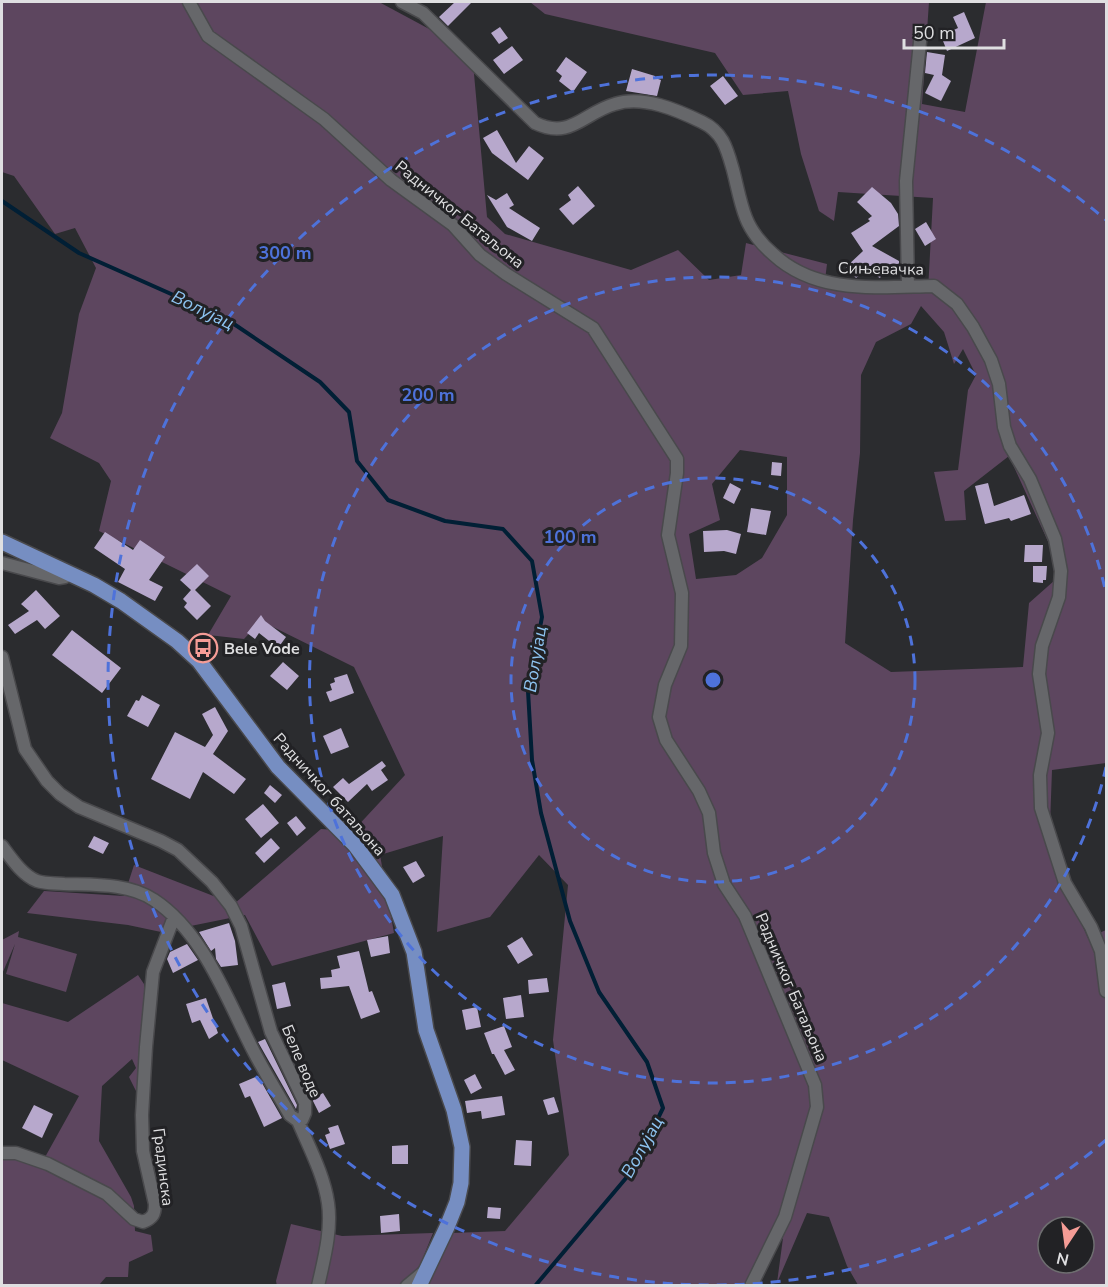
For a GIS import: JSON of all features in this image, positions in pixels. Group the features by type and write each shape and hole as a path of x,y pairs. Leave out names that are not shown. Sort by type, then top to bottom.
{"main road":[{"name":"Радничког батаљона","path":"2,542 70,573 121,601 177,641 199,661 278,767 349,837 392,895 414,952 426,1030 454,1110 462,1147 461,1183 457,1202 419,1286"}],"street":[{"name":"Радничког Батаљона","path":"189,2 208,36 324,119 391,180 453,225 480,255 506,274 593,328 677,459 668,535 682,593 681,646 665,685 659,717 666,740 699,791 709,813 714,853 724,884 745,916 815,1085 817,1107 785,1217 751,1286"},
{"name":"Сињевачка","path":"402,2 423,13 535,123 549,129 563,129 615,103 647,102 671,108 706,123 725,141 746,220 764,246 784,265 808,277 834,284 880,288 934,286 957,304 992,360 999,384 1004,427 1010,446 1030,478 1055,539 1061,571 1059,597 1042,646 1039,674 1048,734 1040,775 1041,808 1065,883 1091,927 1101,951 1107,991"},
{"path":"908,286 906,181 921,32"},
{"path":"2,563 58,578 70,573"},
{"name":"Беле воде","path":"2,657 25,749 47,781 60,794 79,807 178,850 212,882 231,906 241,926 271,1032 304,1103 305,1113 302,1120 290,1115 254,1052 214,970 174,917 151,898 135,891 37,880 20,869 2,846"},
{"name":"Градинска","path":"2,1153 16,1153 48,1164 107,1194 134,1219 143,1222 151,1219 154,1204 143,1151 142,1115 149,1010 153,972 174,917"},
{"path":"298,1120 321,1178 328,1204 328,1240 318,1286"},
{"path":"407,1286 425,1271"}],"shaded area":[{"path":"2,2 379,2 472,52 487,217 505,234 631,270 678,250 709,280 741,275 746,243 827,264 824,288 928,291 933,198 838,192 834,221 819,211 801,154 788,91 743,95 715,53 545,14 530,2 929,2 922,104 965,112 986,2 1106,2 1106,763 1052,770 1049,852 1088,938 1106,930 1106,1285 858,1285 847,1266 829,1217 807,1213 777,1283 783,1238 745,1285 426,1285 451,1233 505,1231 569,1155 553,1040 568,885 539,855 490,917 437,932 443,836 380,855 394,933 272,966 245,915 161,932 128,925 27,913 44,891 124,896 134,865 234,904 321,829 353,831 405,775 354,667 261,621 244,639 208,635 231,596 99,531 111,481 99,463 50,438 62,413 79,314 96,268 75,228 55,234 14,176 2,172","holes":["921,306 944,332 954,364 963,349 976,375 968,390 958,470 934,472 945,521 966,520 964,491 1009,456 1051,548 1055,580 1029,603 1023,667 891,672 845,643 860,453 861,375 876,342 911,324","740,450 787,457 787,515 762,558 736,575 696,579 689,534 720,520 712,484"]},
{"path":"19,931 18,937 77,954 66,992 6,974 15,944 2,974 2,940"},
{"path":"138,975 144,984 147,1083 136,1091 129,1077 136,1068 132,1059 102,1086 99,1141 131,1197 134,1206 135,1231 151,1235 153,1251 129,1262 128,1277 106,1277 99,1285 2,1285 2,1151 39,1168 79,1096 2,1060 2,1003 68,1022"},
{"path":"291,1224 342,1236 433,1233 412,1285 277,1286 276,1281"}],"building":[{"path":"455,2 472,2 448,26 439,17"},
{"path":"964,12 975,38 947,51 941,36 958,28 953,17"},
{"path":"500,27 508,38 499,44 491,33"},
{"path":"512,46 523,60 504,74 493,60"},
{"path":"927,52 945,55 942,75 951,81 941,101 925,93 934,75 925,73"},
{"path":"566,57 587,72 573,92 559,81 562,76 556,71"},
{"path":"632,69 661,80 657,96 626,91"},
{"path":"723,76 738,96 725,105 710,86"},
{"path":"497,130 516,163 529,146 544,158 528,180 492,153 483,138"},
{"path":"578,186 595,206 573,225 559,209 571,200 568,195"},
{"path":"872,187 891,203 898,214 899,226 872,246 899,261 899,277 885,269 880,278 866,270 856,278 846,267 863,251 851,233 870,221 868,219 872,216 857,202"},
{"path":"507,193 514,205 509,208 540,228 532,241 507,227 487,195 496,200"},
{"path":"926,222 936,239 925,246 915,229"},
{"path":"772,462 782,463 781,476 771,475"},
{"path":"730,483 741,489 734,504 723,498"},
{"path":"988,483 994,506 1024,495 1031,514 1011,521 1009,518 985,524 975,486"},
{"path":"751,508 771,511 766,535 747,532"},
{"path":"727,530 741,534 736,554 724,551 704,552 703,531"},
{"path":"105,532 133,550 140,540 165,557 149,580 163,587 155,601 118,582 125,569 94,548"},
{"path":"1025,545 1043,545 1042,562 1024,562"},
{"path":"197,564 209,576 195,590 211,606 197,620 184,607 187,603 183,599 191,590 180,580"},
{"path":"1033,566 1047,566 1046,580 1043,580 1043,583 1033,582"},
{"path":"36,590 60,616 45,629 37,620 15,634 8,625 29,611 21,604"},
{"path":"261,615 265,621 286,637 278,648 259,633 255,639 247,633"},
{"path":"72,630 121,668 102,693 52,655"},
{"path":"283,662 299,676 287,690 270,676"},
{"path":"347,674 354,693 330,702 326,692 332,690 330,684 335,682 334,678"},
{"path":"142,695 160,705 148,727 127,716 136,700 139,701"},
{"path":"215,707 228,731 213,754 246,779 234,794 203,772 190,799 151,779 175,732 205,747 213,735 202,714"},
{"path":"341,728 349,747 331,754 323,736"},
{"path":"382,761 386,766 381,770 388,780 372,791 367,784 348,802 333,787 343,778 349,784"},
{"path":"270,785 282,795 275,803 264,793"},
{"path":"263,804 279,823 261,838 245,819"},
{"path":"296,816 306,828 297,836 287,823"},
{"path":"94,836 109,843 103,854 88,847"},
{"path":"271,838 280,848 264,863 255,853"},
{"path":"416,861 425,876 413,883 403,867"},
{"path":"229,923 235,941 238,965 221,967 216,959 215,948 211,951 199,932"},
{"path":"388,936 390,953 371,957 367,940"},
{"path":"522,937 533,955 518,964 507,946"},
{"path":"187,944 198,960 173,973 167,959 170,952"},
{"path":"359,951 369,992 372,991 380,1012 361,1019 349,986 321,989 320,978 332,977 331,970 340,968 337,956"},
{"path":"547,978 549,992 529,994 528,980"},
{"path":"285,982 291,1006 277,1009 272,985"},
{"path":"521,995 524,1017 506,1019 503,998"},
{"path":"206,998 218,1033 209,1039 200,1020 192,1023 186,1004"},
{"path":"477,1007 481,1027 466,1030 462,1010"},
{"path":"504,1026 512,1047 504,1050 515,1070 505,1075 492,1054 484,1033"},
{"path":"265,1039 297,1105 296,1109 258,1042"},
{"path":"475,1074 482,1088 471,1094 464,1080"},
{"path":"258,1076 282,1118 264,1127 250,1096 245,1098 239,1084"},
{"path":"323,1093 331,1106 319,1113 312,1099"},
{"path":"502,1096 505,1115 482,1119 481,1111 467,1113 465,1101"},
{"path":"554,1097 559,1112 548,1115 543,1100"},
{"path":"34,1105 53,1114 42,1138 22,1128"},
{"path":"338,1125 345,1144 330,1149 325,1135 330,1133 328,1128"},
{"path":"516,1140 532,1141 531,1166 514,1165"},
{"path":"408,1145 408,1164 392,1164 392,1146"},
{"path":"488,1207 501,1208 500,1219 487,1218"},
{"path":"399,1214 400,1231 381,1233 380,1216"}],"waterway":[{"name":"Волујац","path":"2,201 79,253 225,318 320,382 349,412 357,461 388,500 445,521 503,529 532,561 542,617 528,691 532,760 541,813 570,921 599,992 647,1062 663,1108 632,1171 535,1286"}],"place":[{"name":"Bele Vode","path":"203,648"}]}
